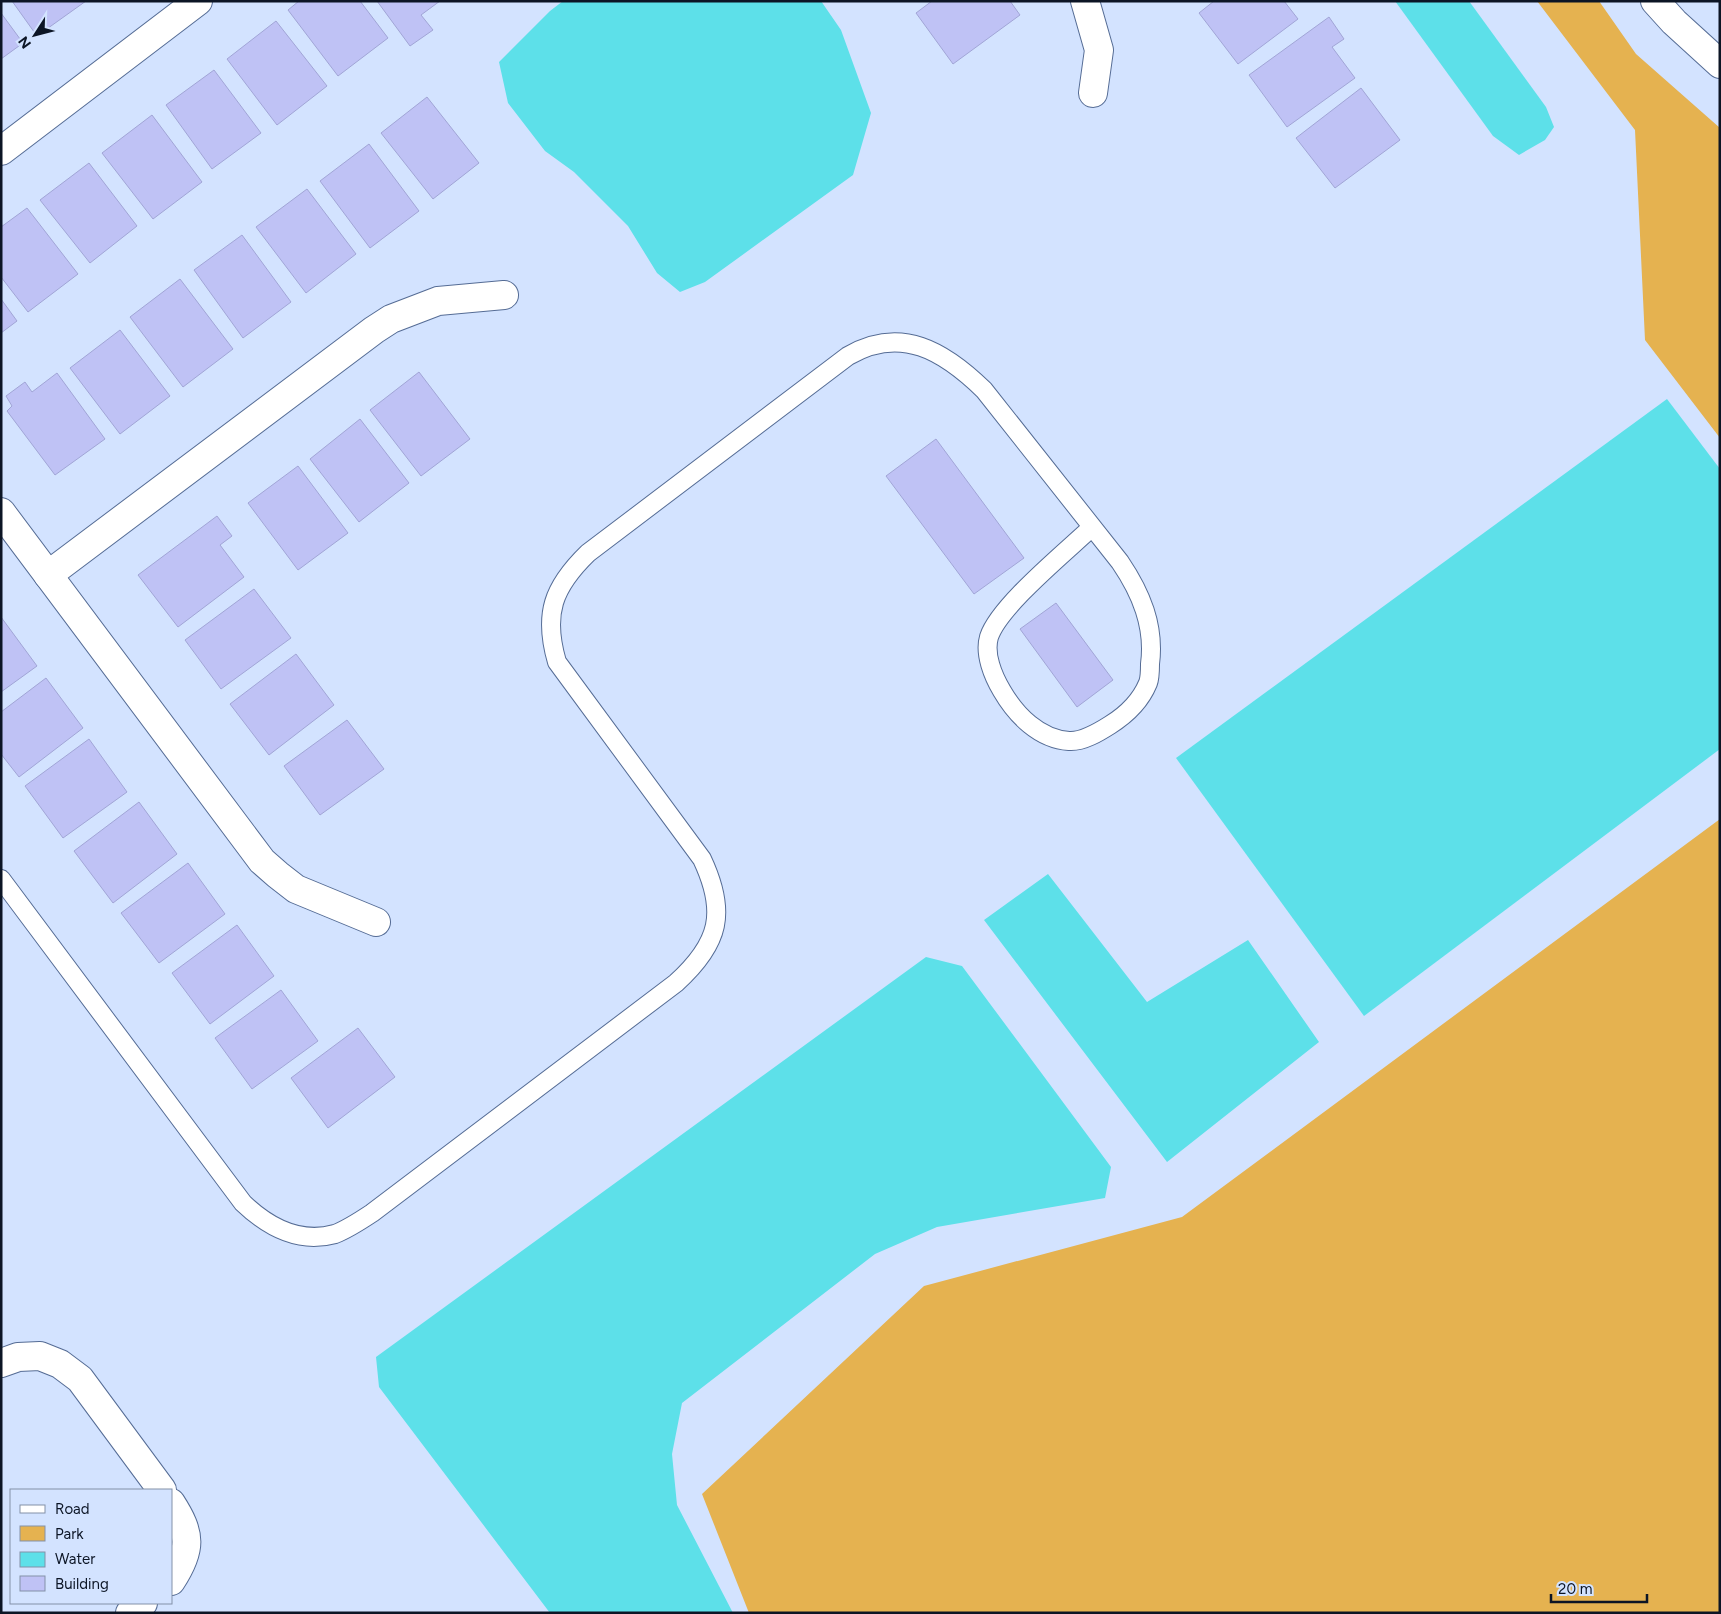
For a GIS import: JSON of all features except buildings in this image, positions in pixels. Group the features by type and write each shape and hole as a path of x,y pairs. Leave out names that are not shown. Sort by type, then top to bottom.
{"street":[{"path":"1,151 198,1"},
{"path":"1085,1 1099,50 1093,93"},
{"path":"1655,1 1674,22 1720,64"},
{"path":"48,575 391,319 438,301 504,295"},
{"path":"1,512 262,861 296,889 376,922"},
{"path":"1,1363 18,1356 40,1356 60,1364 80,1379 161,1489"},
{"path":"172,1504 184,1523 187,1538 184,1561 172,1579"},
{"path":"130,1613 142,1604"}],"lane":[{"path":"1,879 244,1203 258,1218 276,1228 294,1234 314,1236 334,1234 352,1226 372,1213 676,983 692,968 711,938 716,921 716,900 712,880 702,859 557,662 551,642 550,620 554,602 571,570 588,553 848,356 860,349 890,342 905,342 921,347 947,360 967,374 984,390 1120,562 1139,593 1150,631 1152,656 1148,682 1135,704 1117,721 1092,735 1070,742 1047,736 1025,722 1010,705 997,684 989,659 989,638 1000,618 1015,600 1092,527"}],"green space":[{"path":"1537,1 1599,1 1636,54 1720,128 1720,438 1645,340 1635,130"},
{"path":"1720,819 1720,1613 749,1613 702,1494 924,1286 1182,1217"}],"water":[{"path":"563,1 821,1 841,30 871,113 853,175 705,282 680,292 657,273 628,226 574,172 545,151 508,103 499,62 550,11"},
{"path":"1395,1 1469,1 1546,107 1554,127 1545,140 1519,155 1493,136"},
{"path":"1667,399 1720,469 1720,749 1364,1016 1176,758"},
{"path":"1048,874 1147,1002 1248,940 1319,1042 1167,1162 984,920"},
{"path":"926,957 962,966 1111,1167 1105,1198 937,1227 875,1254 682,1403 672,1454 677,1505 733,1613 550,1613 379,1387 376,1357"}]}
